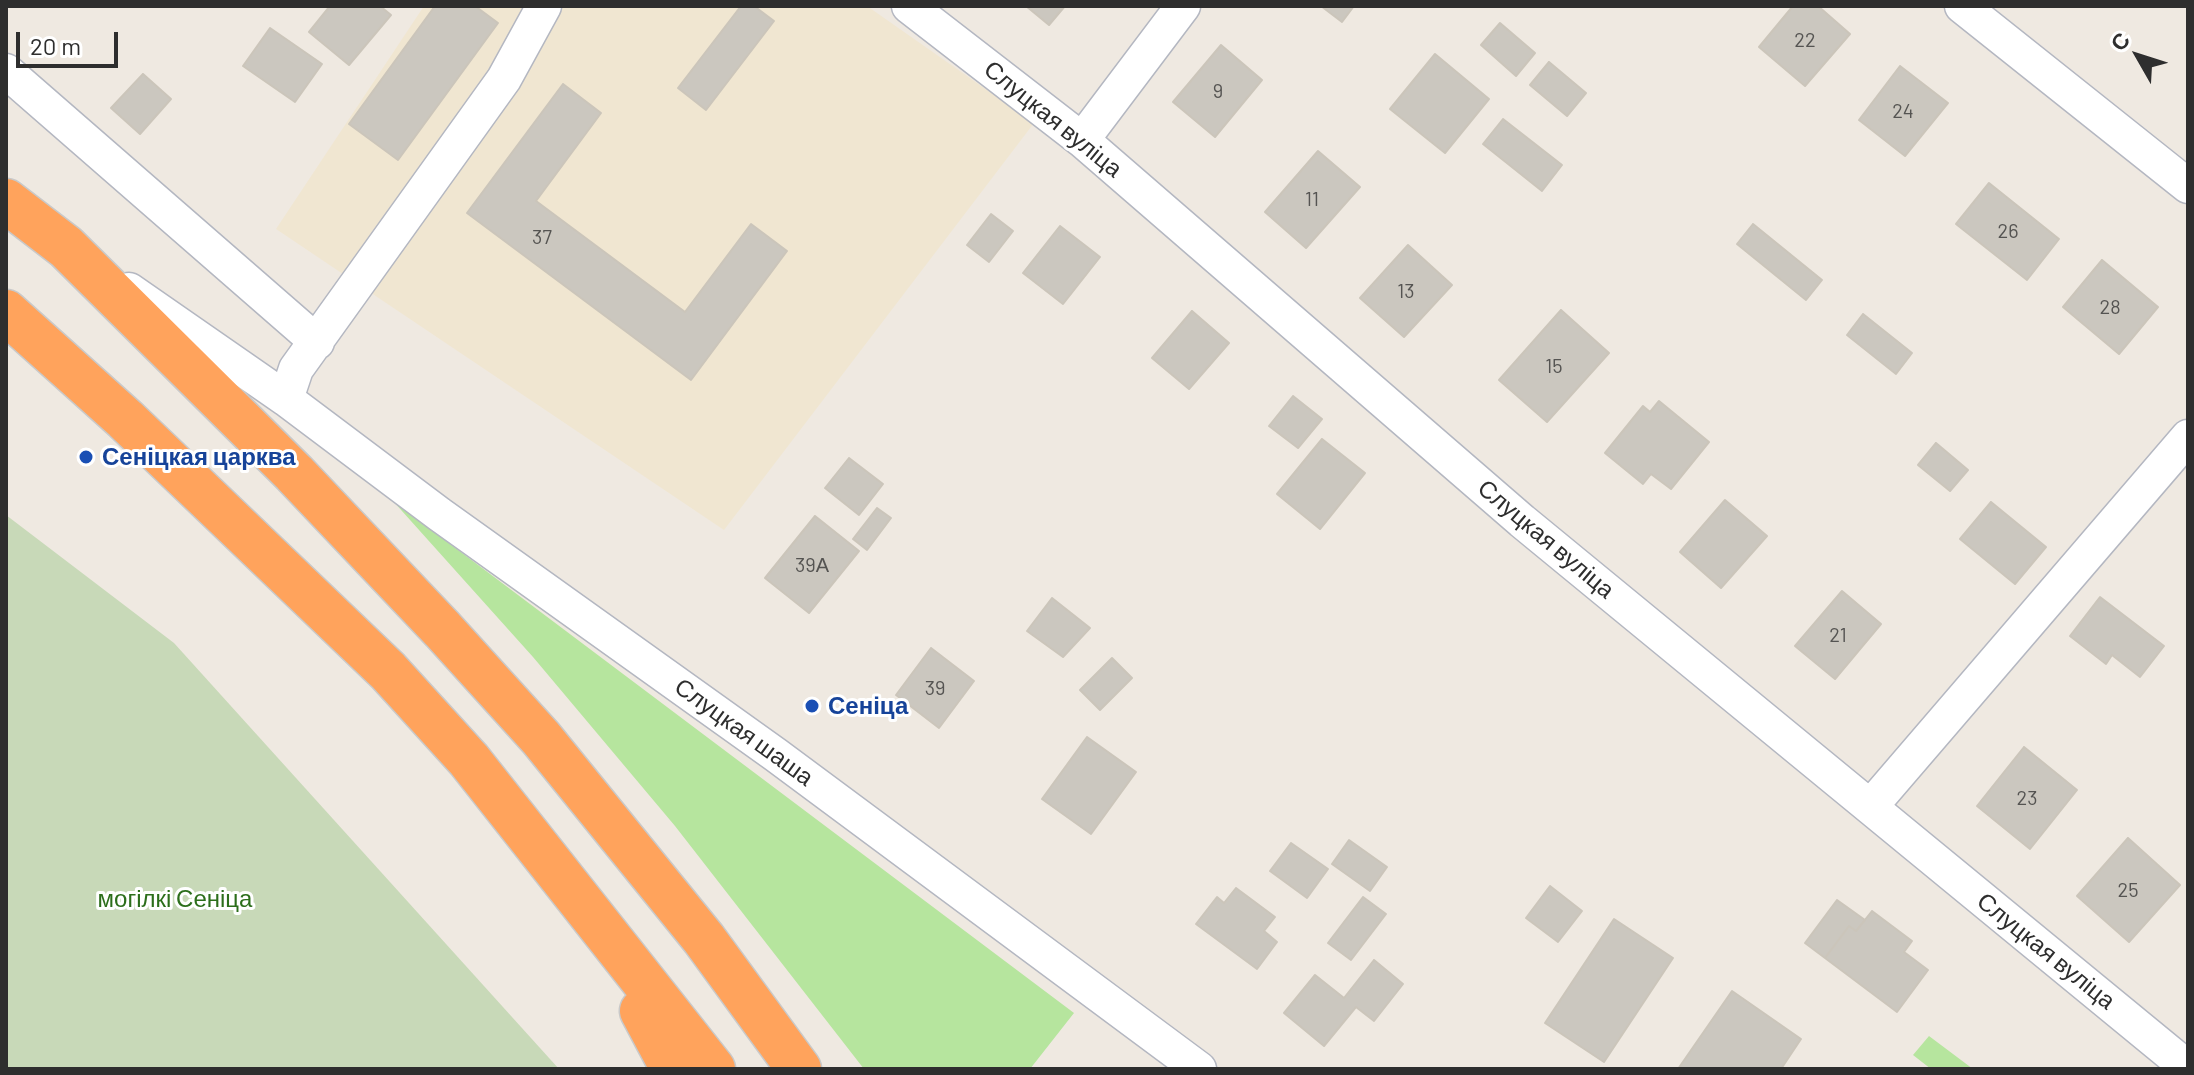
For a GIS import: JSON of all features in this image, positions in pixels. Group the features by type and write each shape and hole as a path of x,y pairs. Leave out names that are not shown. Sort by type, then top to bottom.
{"highway":[{"path":"6,201 66,247 294,473 443,630 541,738 704,939 799,1069"},
{"path":"6,312 125,419 388,671 469,760 713,1069"},
{"path":"589,910 673,1069"}],"street":[{"path":"286,399 296,369 504,79 544,6"},
{"name":"Слуцкая вуліца","path":"909,6 1082,140 1522,521 2188,1068"},
{"path":"1082,140 1183,6"},
{"path":"1962,6 2188,186"},
{"path":"6,71 317,342"},
{"name":"Слуцкая шаша","path":"66,247 286,399 439,514 776,755 1199,1069"},
{"path":"1871,806 2188,437"}],"shaded area":[{"path":"424,6 867,6 1034,123 724,530 276,229"}],"green space":[{"path":"393,501 1074,1013 1030,1069 864,1069 675,826 533,657"},
{"name":"могілкі Сеніца","path":"6,515 174,643 559,1069 6,1069"},
{"path":"1929,1036 1973,1069 1931,1069 1913,1055"}],"building":[{"path":"330,6 380,6 391,15 349,65 309,32"},
{"path":"435,6 475,6 498,23 398,160 349,124"},
{"path":"741,6 754,6 774,21 706,110 678,88"},
{"path":"1026,6 1065,6 1049,25"},
{"path":"1321,6 1354,6 1342,22"},
{"path":"1793,6 1818,6 1850,34 1805,86 1759,47"},
{"path":"1500,23 1535,53 1516,76 1481,45"},
{"path":"270,28 322,64 295,102 243,66"},
{"path":"1221,45 1262,80 1215,137 1173,102"},
{"path":"1435,54 1489,99 1445,153 1390,109"},
{"path":"1549,62 1586,93 1567,116 1530,85"},
{"path":"1900,66 1948,103 1905,156 1859,120"},
{"path":"143,74 171,99 140,134 111,108"},
{"path":"563,84 601,113 536,201 685,312 751,224 787,251 691,380 467,213"},
{"path":"1503,119 1562,165 1542,191 1483,144"},
{"path":"1318,151 1360,187 1306,248 1265,212"},
{"path":"1989,183 2059,239 2027,280 1956,224"},
{"path":"991,214 1013,231 989,262 967,245"},
{"path":"1753,224 1822,280 1806,300 1737,244"},
{"path":"1060,226 1100,257 1063,304 1023,273"},
{"path":"1408,245 1452,285 1404,337 1360,298"},
{"path":"2102,260 2158,307 2119,354 2063,307"},
{"path":"1561,310 1609,353 1547,422 1499,380"},
{"path":"1192,311 1229,343 1189,389 1152,358"},
{"path":"1863,314 1912,353 1896,374 1847,335"},
{"path":"1293,396 1322,419 1298,448 1269,426"},
{"path":"1659,401 1709,442 1671,489 1651,474 1643,484 1605,453 1643,406 1650,412"},
{"path":"1322,439 1365,473 1320,529 1277,494"},
{"path":"1936,443 1968,470 1950,491 1918,465"},
{"path":"849,458 883,484 859,515 825,488"},
{"path":"1725,500 1767,536 1721,588 1680,552"},
{"path":"1991,502 2046,547 2015,584 1960,539"},
{"path":"877,508 891,518 867,550 853,539"},
{"path":"815,516 859,551 809,613 765,578"},
{"path":"1842,591 1881,624 1835,679 1795,646"},
{"path":"2100,597 2164,646 2140,677 2112,655 2106,664 2070,636"},
{"path":"1052,598 1090,628 1063,657 1027,631"},
{"path":"931,648 974,681 939,728 896,695"},
{"path":"1112,658 1132,678 1100,710 1080,690"},
{"path":"1087,737 1136,772 1091,834 1042,799"},
{"path":"2024,747 2077,790 2030,849 1977,806"},
{"path":"2128,838 2180,885 2129,942 2077,896"},
{"path":"1349,840 1387,867 1370,891 1332,864"},
{"path":"1291,843 1328,869 1307,898 1270,871"},
{"path":"1550,886 1582,911 1558,942 1526,918"},
{"path":"1236,888 1275,917 1264,931 1277,942 1257,969 1196,924 1217,897 1224,903"},
{"path":"1363,897 1386,914 1351,960 1328,943"},
{"path":"1837,900 1865,920 1856,931 1849,926 1825,958 1805,943"},
{"path":"1872,911 1912,941 1904,952 1928,970 1897,1012 1825,958 1849,926 1856,931"},
{"path":"1614,919 1673,958 1604,1062 1545,1023"},
{"path":"1374,960 1403,984 1374,1021 1356,1007 1324,1046 1284,1013 1315,975 1344,998"},
{"path":"1732,991 1801,1039 1781,1069 1678,1069"}],"place":[{"name":"Сеніцкая царква","path":"86,457"},
{"name":"Сеніца","path":"812,706"}]}
